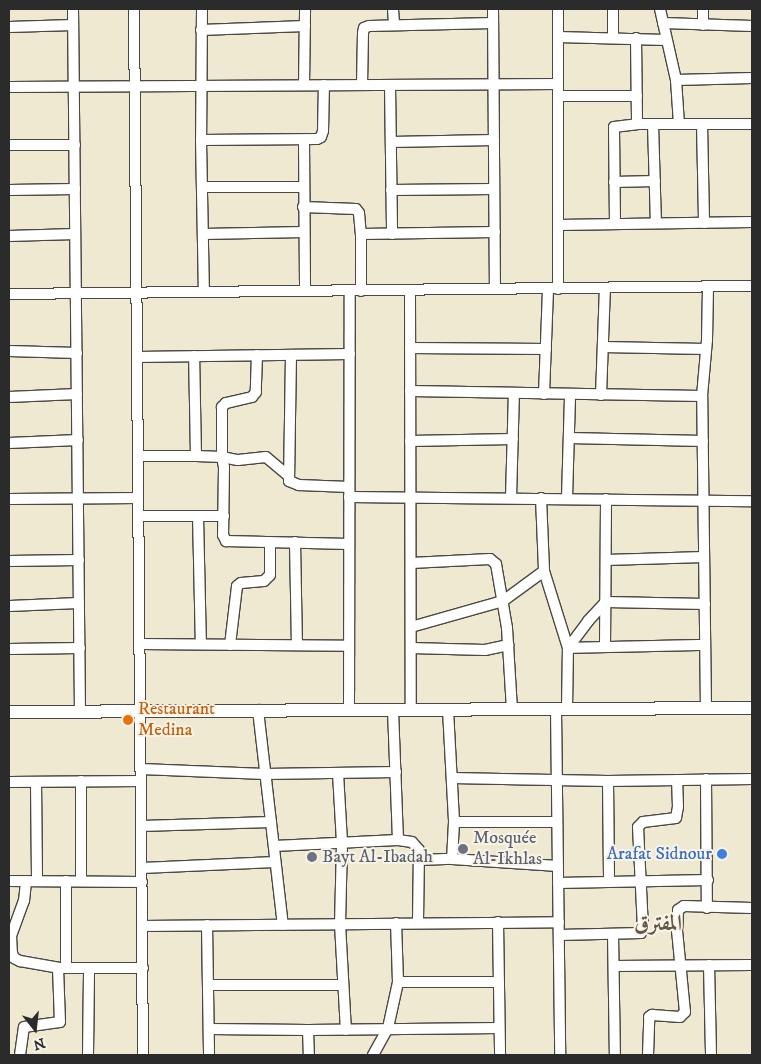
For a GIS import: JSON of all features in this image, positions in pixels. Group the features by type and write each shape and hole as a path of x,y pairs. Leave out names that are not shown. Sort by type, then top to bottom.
{"street":[{"path":"73,9 80,499 80,711"},
{"path":"134,9 143,1055"},
{"path":"202,9 201,140 204,292"},
{"path":"304,85 305,9"},
{"path":"393,9 394,24"},
{"path":"493,9 495,289"},
{"path":"544,394 546,348 558,225 558,9"},
{"path":"612,9 613,38"},
{"path":"660,9 676,80 679,124"},
{"path":"703,9 703,25"},
{"path":"362,85 364,28 394,24 493,23"},
{"path":"663,23 752,26"},
{"path":"9,27 73,25"},
{"path":"202,30 305,26"},
{"path":"558,37 666,40"},
{"path":"636,38 637,124"},
{"path":"676,80 752,78"},
{"path":"9,87 74,85 558,84"},
{"path":"201,140 304,140 321,137 324,85"},
{"path":"390,85 392,234"},
{"path":"558,96 637,96"},
{"path":"615,224 614,127 637,124 752,124"},
{"path":"653,124 656,224"},
{"path":"702,124 704,223"},
{"path":"304,140 305,291"},
{"path":"391,142 494,140"},
{"path":"9,144 74,145"},
{"path":"614,182 655,181"},
{"path":"202,187 304,187"},
{"path":"391,190 494,188"},
{"path":"9,190 75,189"},
{"path":"303,207 356,209 359,213 361,291"},
{"path":"558,225 752,222"},
{"path":"203,234 304,232"},
{"path":"361,234 494,232"},
{"path":"9,236 75,234"},
{"path":"9,294 752,286"},
{"path":"706,709 702,396 708,287"},
{"path":"602,395 605,288"},
{"path":"410,290 411,710"},
{"path":"349,710 350,291"},
{"path":"603,347 706,350"},
{"path":"410,348 546,348"},
{"path":"9,351 77,353"},
{"path":"290,354 289,481 293,484 349,492 411,497 752,501"},
{"path":"137,357 350,354"},
{"path":"257,355 256,392 252,397 226,402 222,407 224,535 226,541 349,544"},
{"path":"194,356 196,456"},
{"path":"410,391 702,396"},
{"path":"9,397 77,394"},
{"path":"511,498 514,394"},
{"path":"567,498 570,394"},
{"path":"569,438 703,441"},
{"path":"410,441 513,439"},
{"path":"9,443 78,440"},
{"path":"138,456 222,457 238,460 266,457 289,476"},
{"path":"9,498 138,498"},
{"path":"541,498 544,571 568,648"},
{"path":"606,499 606,646"},
{"path":"139,516 224,516"},
{"path":"198,516 201,644"},
{"path":"230,645 238,586 241,583 264,581 270,574 270,542"},
{"path":"295,542 297,645"},
{"path":"606,560 704,558"},
{"path":"411,563 490,559 496,564 503,601 508,645 512,710"},
{"path":"9,561 79,560"},
{"path":"411,626 503,601 544,571"},
{"path":"560,1055 557,778 567,651 588,621 606,602 705,604"},
{"path":"9,606 79,603"},
{"path":"140,644 349,646"},
{"path":"411,648 485,650 508,645"},
{"path":"568,648 706,645"},
{"path":"9,649 80,648"},
{"path":"9,712 752,708"},
{"path":"258,710 283,925"},
{"path":"393,710 398,840"},
{"path":"448,710 454,822 452,859"},
{"path":"141,769 265,774 396,772"},
{"path":"338,772 342,843 340,924 346,1030"},
{"path":"452,778 557,778 608,781 752,779"},
{"path":"706,779 707,908"},
{"path":"559,935 637,935 643,929 638,827 643,822 676,818 678,807 677,780"},
{"path":"81,781 81,881"},
{"path":"9,782 141,781"},
{"path":"608,781 609,882"},
{"path":"36,782 37,881"},
{"path":"142,826 271,822"},
{"path":"454,822 557,822"},
{"path":"274,846 398,840 412,842 419,850 418,923"},
{"path":"419,860 452,859 558,866"},
{"path":"142,868 275,862"},
{"path":"558,883 708,880"},
{"path":"9,881 142,882"},
{"path":"26,881 24,901 10,936 14,958 62,968 143,968"},
{"path":"20,1055 24,1027 60,1022 66,881"},
{"path":"648,1055 649,1017 652,1015 680,1017 685,1012 682,965 677,931 678,910 684,906 752,908"},
{"path":"498,922 500,1055"},
{"path":"142,926 559,922"},
{"path":"373,1055 388,1028 398,982 396,924"},
{"path":"207,925 210,1055"},
{"path":"614,934 615,1055"},
{"path":"709,965 711,1055"},
{"path":"614,966 752,965"},
{"path":"88,1055 89,968"},
{"path":"398,982 498,982"},
{"path":"208,985 343,985"},
{"path":"209,1029 499,1028"},
{"path":"308,1030 309,1055"}],"place":[{"name":"Restaurant Medina","path":"128,720"},
{"name":"Mosquée Al-Ikhlas","path":"463,849"},
{"name":"Arafat Sidnour","path":"722,854"},
{"name":"Bayt Al-Ibadah","path":"312,857"}],"district":[{"name":"المفترق","path":"658,924"}]}
